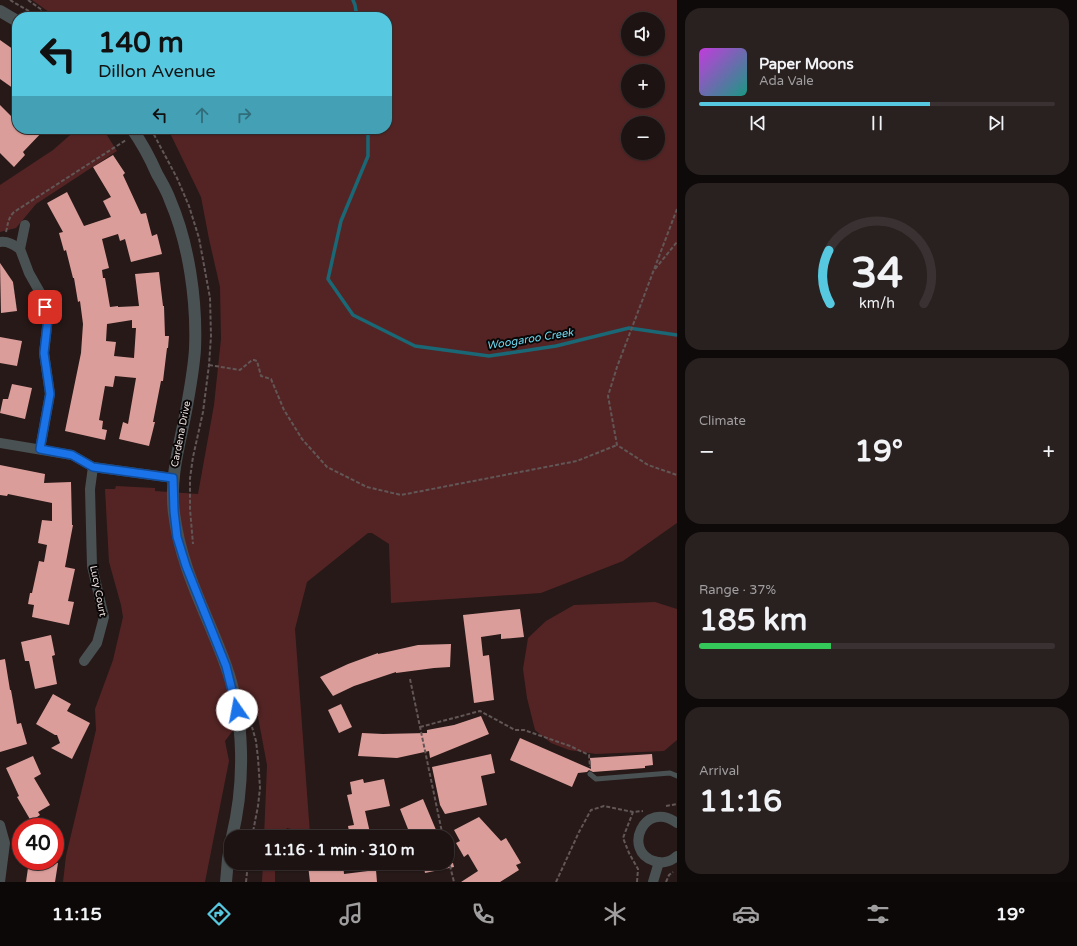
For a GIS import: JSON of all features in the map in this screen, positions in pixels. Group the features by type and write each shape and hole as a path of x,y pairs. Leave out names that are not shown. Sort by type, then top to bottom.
{"street":[{"path":"0,11 12,18"},
{"name":"Cardena Drive","path":"134,134 151,160 170,201 181,231 193,290 195,341 193,368 187,409 173,478 174,511 177,537 186,566 226,666 237,710 240,740 241,779 239,802 233,830"},
{"path":"25,225 20,249 29,273 42,296 48,318 44,353 50,394 40,449"},
{"path":"2,242 13,244 20,249"},
{"path":"0,443 72,455 93,467 173,478"},
{"name":"Lucy Court","path":"84,661 97,643 104,617 92,566 90,489 93,467"},
{"path":"677,823 666,817 653,818 643,825 638,838 641,852 652,861 665,862 672,860 677,856"},
{"path":"0,825 5,843 0,882"},
{"path":"653,882 658,862"},
{"path":"226,882 227,870"}],"lane":[{"path":"590,774 596,779 670,773 677,776"}],"path":[{"path":"10,0 30,12"},
{"path":"28,0 42,10 41,12"},
{"path":"2,242 10,216 14,212 130,134"},
{"path":"677,210 637,312 608,396 617,445 648,465 677,475"},
{"path":"653,271 677,242"},
{"path":"194,547 192,542 190,509 190,478 203,412 209,365 240,370 252,360 258,362 260,375 271,379 284,410 302,439 327,467 367,487 401,495 577,461 617,445"},
{"path":"410,679 442,830"},
{"path":"420,727 480,711 515,730 524,730 570,746 589,755 590,774"},
{"path":"250,723 256,741 260,788 253,830"},
{"path":"556,882 579,832 592,810 604,806 633,812"},
{"path":"246,882 247,870"},
{"path":"451,870 454,882"},
{"path":"666,882 673,871 677,870"}],"shaded area":[{"path":"32,0 677,0 677,523 623,561 541,593 391,603 389,544 372,533 368,533 307,582 295,629 310,830 295,830 287,828 286,830 264,830 267,765 255,701 225,741 229,761 205,882 63,882 66,856 96,730 95,709 113,660 123,617 109,562 105,489 115,489 116,486 155,488 155,491 198,494 214,405 221,339 220,287 201,197 170,134 392,134 392,12 49,12"},
{"path":"71,134 106,134 117,151 36,204 16,228 0,232 0,185 53,150"},
{"path":"655,602 677,609 677,740 664,751 596,754 569,750 551,743 535,730 527,698 523,669 528,638 546,621 574,605"},
{"path":"263,870 275,870 275,882 262,882"}],"building":[{"path":"0,40 12,48 12,87 0,79"},
{"path":"0,105 12,117 12,134 40,134 23,152 25,155 14,167 0,153"},
{"path":"113,155 125,173 123,175 141,214 146,213 152,236 157,234 162,254 131,262 125,239 120,241 118,234 102,239 109,268 102,270 103,278 105,278 110,307 139,306 135,274 159,272 164,306 165,336 169,336 163,381 161,381 153,422 155,422 149,446 119,439 123,422 128,424 136,378 115,376 113,387 105,386 99,420 103,421 102,429 107,430 105,440 65,431 81,353 83,324 80,301 78,302 74,278 66,250 64,251 59,233 63,232 47,203 67,192 84,226 111,217 103,201 111,197 93,167","holes":["132,320 132,328 136,328 134,358 114,356 116,342 106,341 107,324"]},
{"path":"0,263 13,282 17,311 1,313"},
{"path":"0,337 22,341 17,366 0,363"},
{"path":"12,384 32,388 25,419 0,413 3,399 8,399"},
{"path":"0,465 45,474 44,483 71,482 73,525 65,567 75,569 68,601 74,602 69,625 32,617 34,605 28,604 39,561 44,562 47,545 38,543 42,520 52,521 52,503 8,494 7,496 0,495"},
{"path":"520,609 524,637 501,639 501,634 481,637 483,656 489,655 494,700 474,703 463,615"},
{"path":"51,635 55,655 52,656 57,684 35,689 29,661 25,661 21,642"},
{"path":"451,644 450,667 396,672 354,686 333,696 320,677 348,664 378,653 418,645"},
{"path":"5,659 17,724 21,723 27,744 0,752 0,660"},
{"path":"53,694 71,704 67,711 90,723 72,759 51,748 60,743 57,735 36,724"},
{"path":"341,704 352,727 339,733 328,710"},
{"path":"481,716 489,734 430,758 429,751 397,758 358,756 362,733 427,733 427,730 454,725"},
{"path":"520,738 591,769 590,758 652,754 653,765 645,766 645,768 593,772 589,770 587,772 578,773 572,787 510,760"},
{"path":"491,754 495,773 481,776 487,805 445,814 440,805 432,767"},
{"path":"33,756 41,774 34,778 50,805 38,812 40,815 36,818 29,818 17,797 19,796 6,768"},
{"path":"363,779 364,783 384,779 390,806 365,811 369,830 349,830 348,826 354,825 347,795 352,794 350,782"},
{"path":"423,799 436,830 404,830 408,829 400,809"},
{"path":"479,817 501,841 506,838 521,863 516,865 519,870 500,882 461,882 478,871 468,854 464,857 456,843 460,841 454,830"},
{"path":"28,870 57,870 55,882 26,882"},
{"path":"309,870 344,870 344,874 376,870 377,882 310,882"},
{"path":"424,870 440,870 425,873"}],"waterway":[{"name":"Woogaroo Creek","path":"353,0 356,12"},
{"name":"Woogaroo Creek","path":"368,134 368,156 341,221 328,279 353,315 415,346 489,356 556,346 629,328 677,335"}],"route":[{"path":"45,307 48,318 44,353 50,394 40,449 72,455 93,467 173,478 174,511 177,537 197,596 226,666 237,710"}]}
